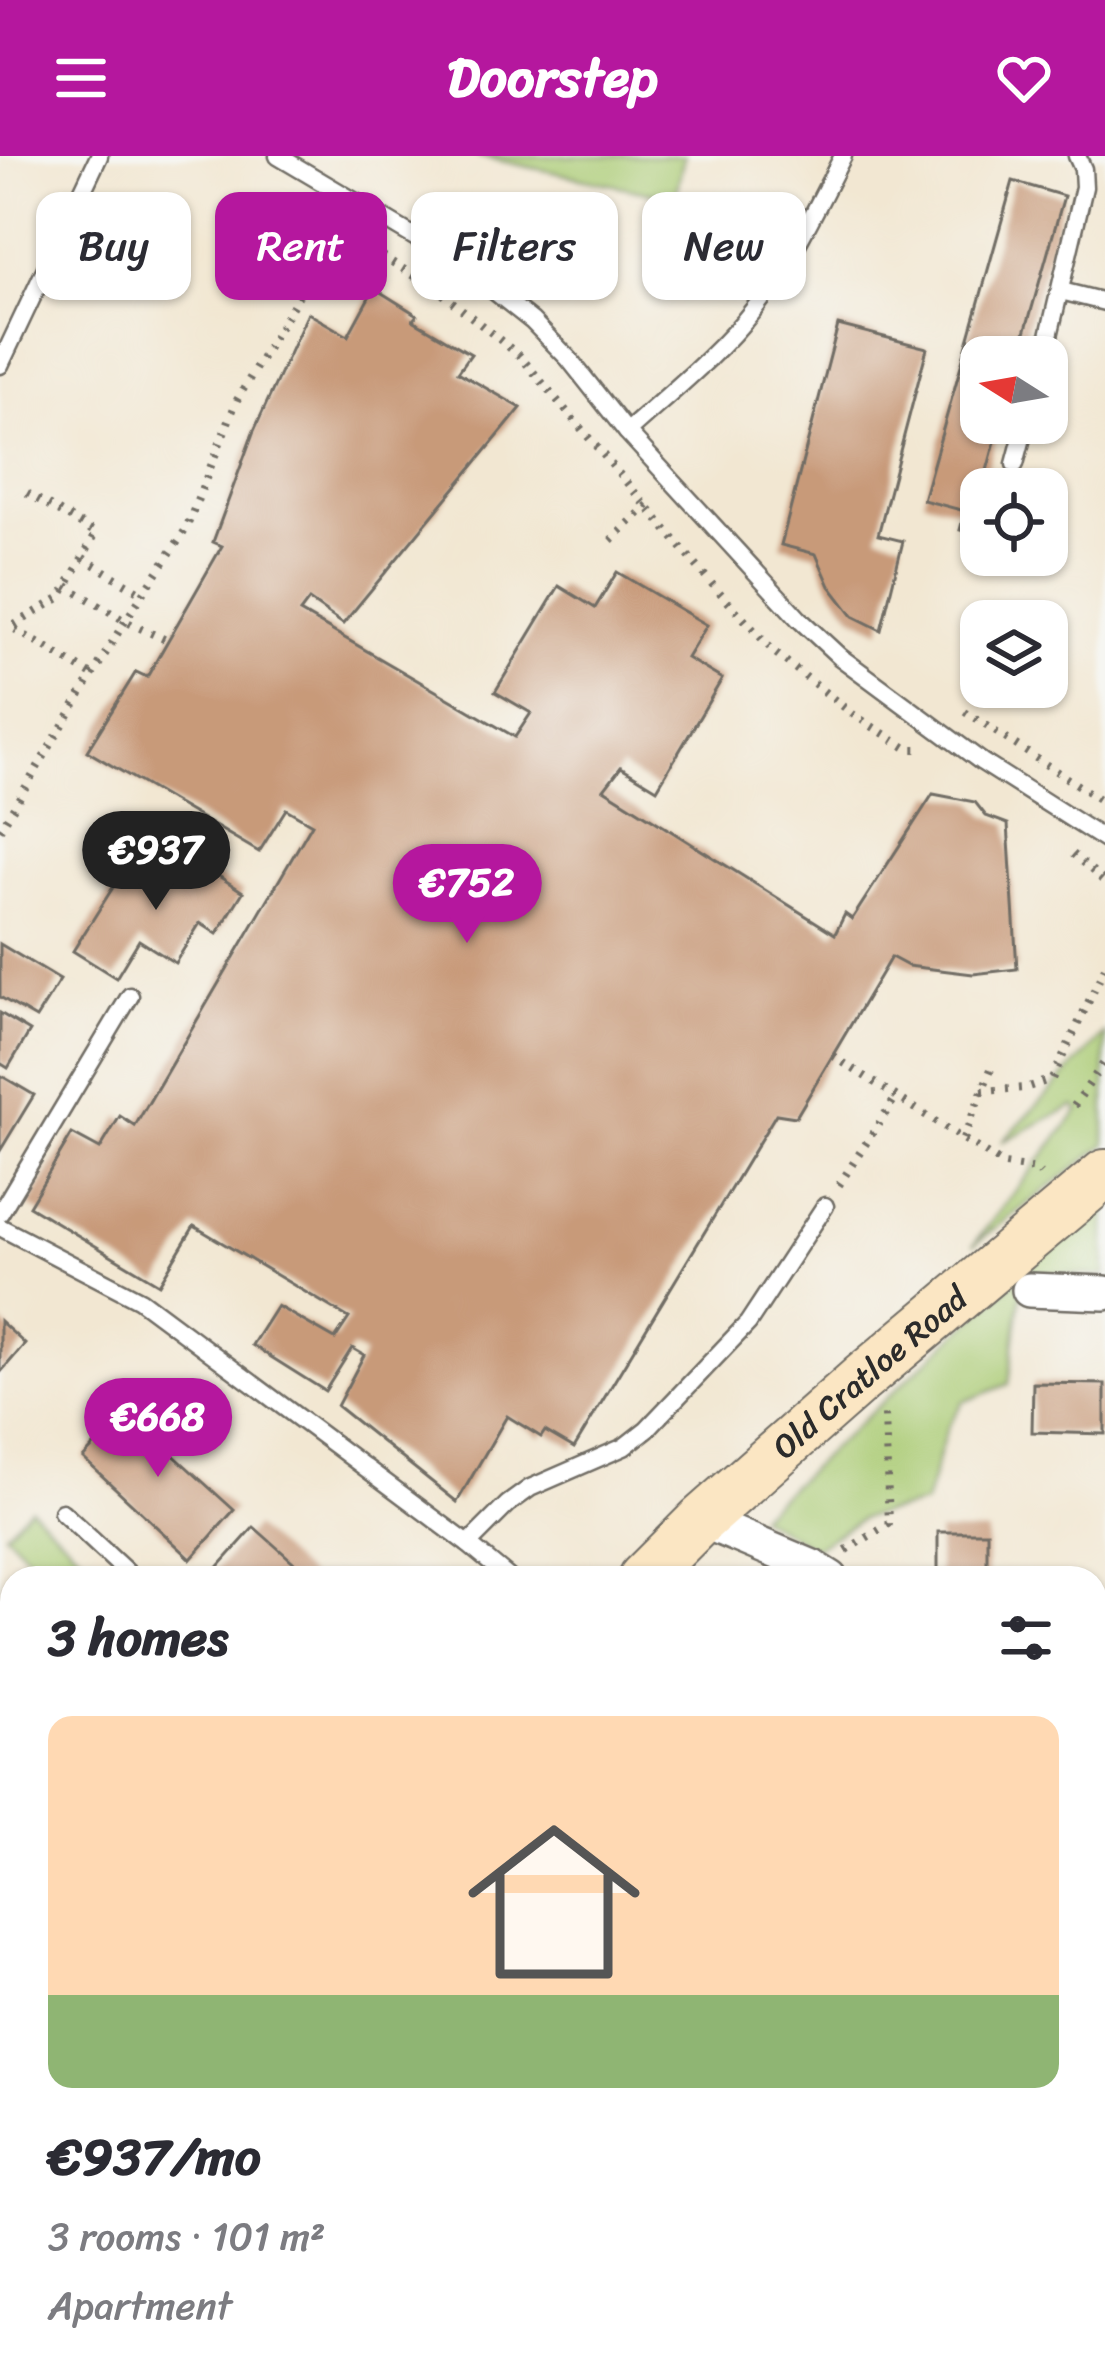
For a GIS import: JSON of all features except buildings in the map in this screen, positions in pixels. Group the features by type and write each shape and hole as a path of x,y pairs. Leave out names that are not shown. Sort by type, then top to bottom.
{"street":[{"name":"Old Cratloe Road","path":"655,1566 701,1520 1087,1188"},
{"path":"1029,1290 1105,1293"},
{"path":"701,1520 807,1566"}],"lane":[{"path":"0,365 98,156"},
{"path":"278,156 435,249 532,321 799,619 840,656 982,762 1105,840"},
{"path":"627,432 754,310 794,253 843,156"},
{"path":"1049,336 1084,187 1077,156"},
{"path":"1061,291 1105,302"},
{"path":"1016,464 1021,444"},
{"path":"0,1213 130,996"},
{"path":"468,1544 530,1488 611,1454 647,1430 748,1323 825,1206"},
{"path":"0,1227 140,1300 494,1566"},
{"path":"62,1512 121,1566"}],"path":[{"path":"0,830 125,621 187,530 237,400 296,300"},
{"path":"27,493 96,532 62,597 11,627 92,675"},
{"path":"83,557 143,594"},
{"path":"67,586 168,640"},
{"path":"999,734 1105,802"},
{"path":"982,1091 1025,1088 1052,1079 1105,967"},
{"path":"833,1056 1004,1165 1035,1169 1087,1188"},
{"path":"1074,1106 1105,1061"},
{"path":"963,1139 991,1069"},
{"path":"838,1187 896,1096"},
{"path":"832,1566 889,1524 885,1402"}],"green space":[{"path":"477,156 684,156 676,192 647,192"},
{"path":"1105,1034 1105,1145 973,1245 1079,1110 1074,1106 1002,1142"},
{"path":"1105,1198 1105,1276 1025,1271"},
{"path":"1024,1272 1009,1384 963,1402 947,1427 925,1504 862,1518 814,1548 758,1516"},
{"path":"30,1507 91,1566 39,1566 5,1533"}]}
